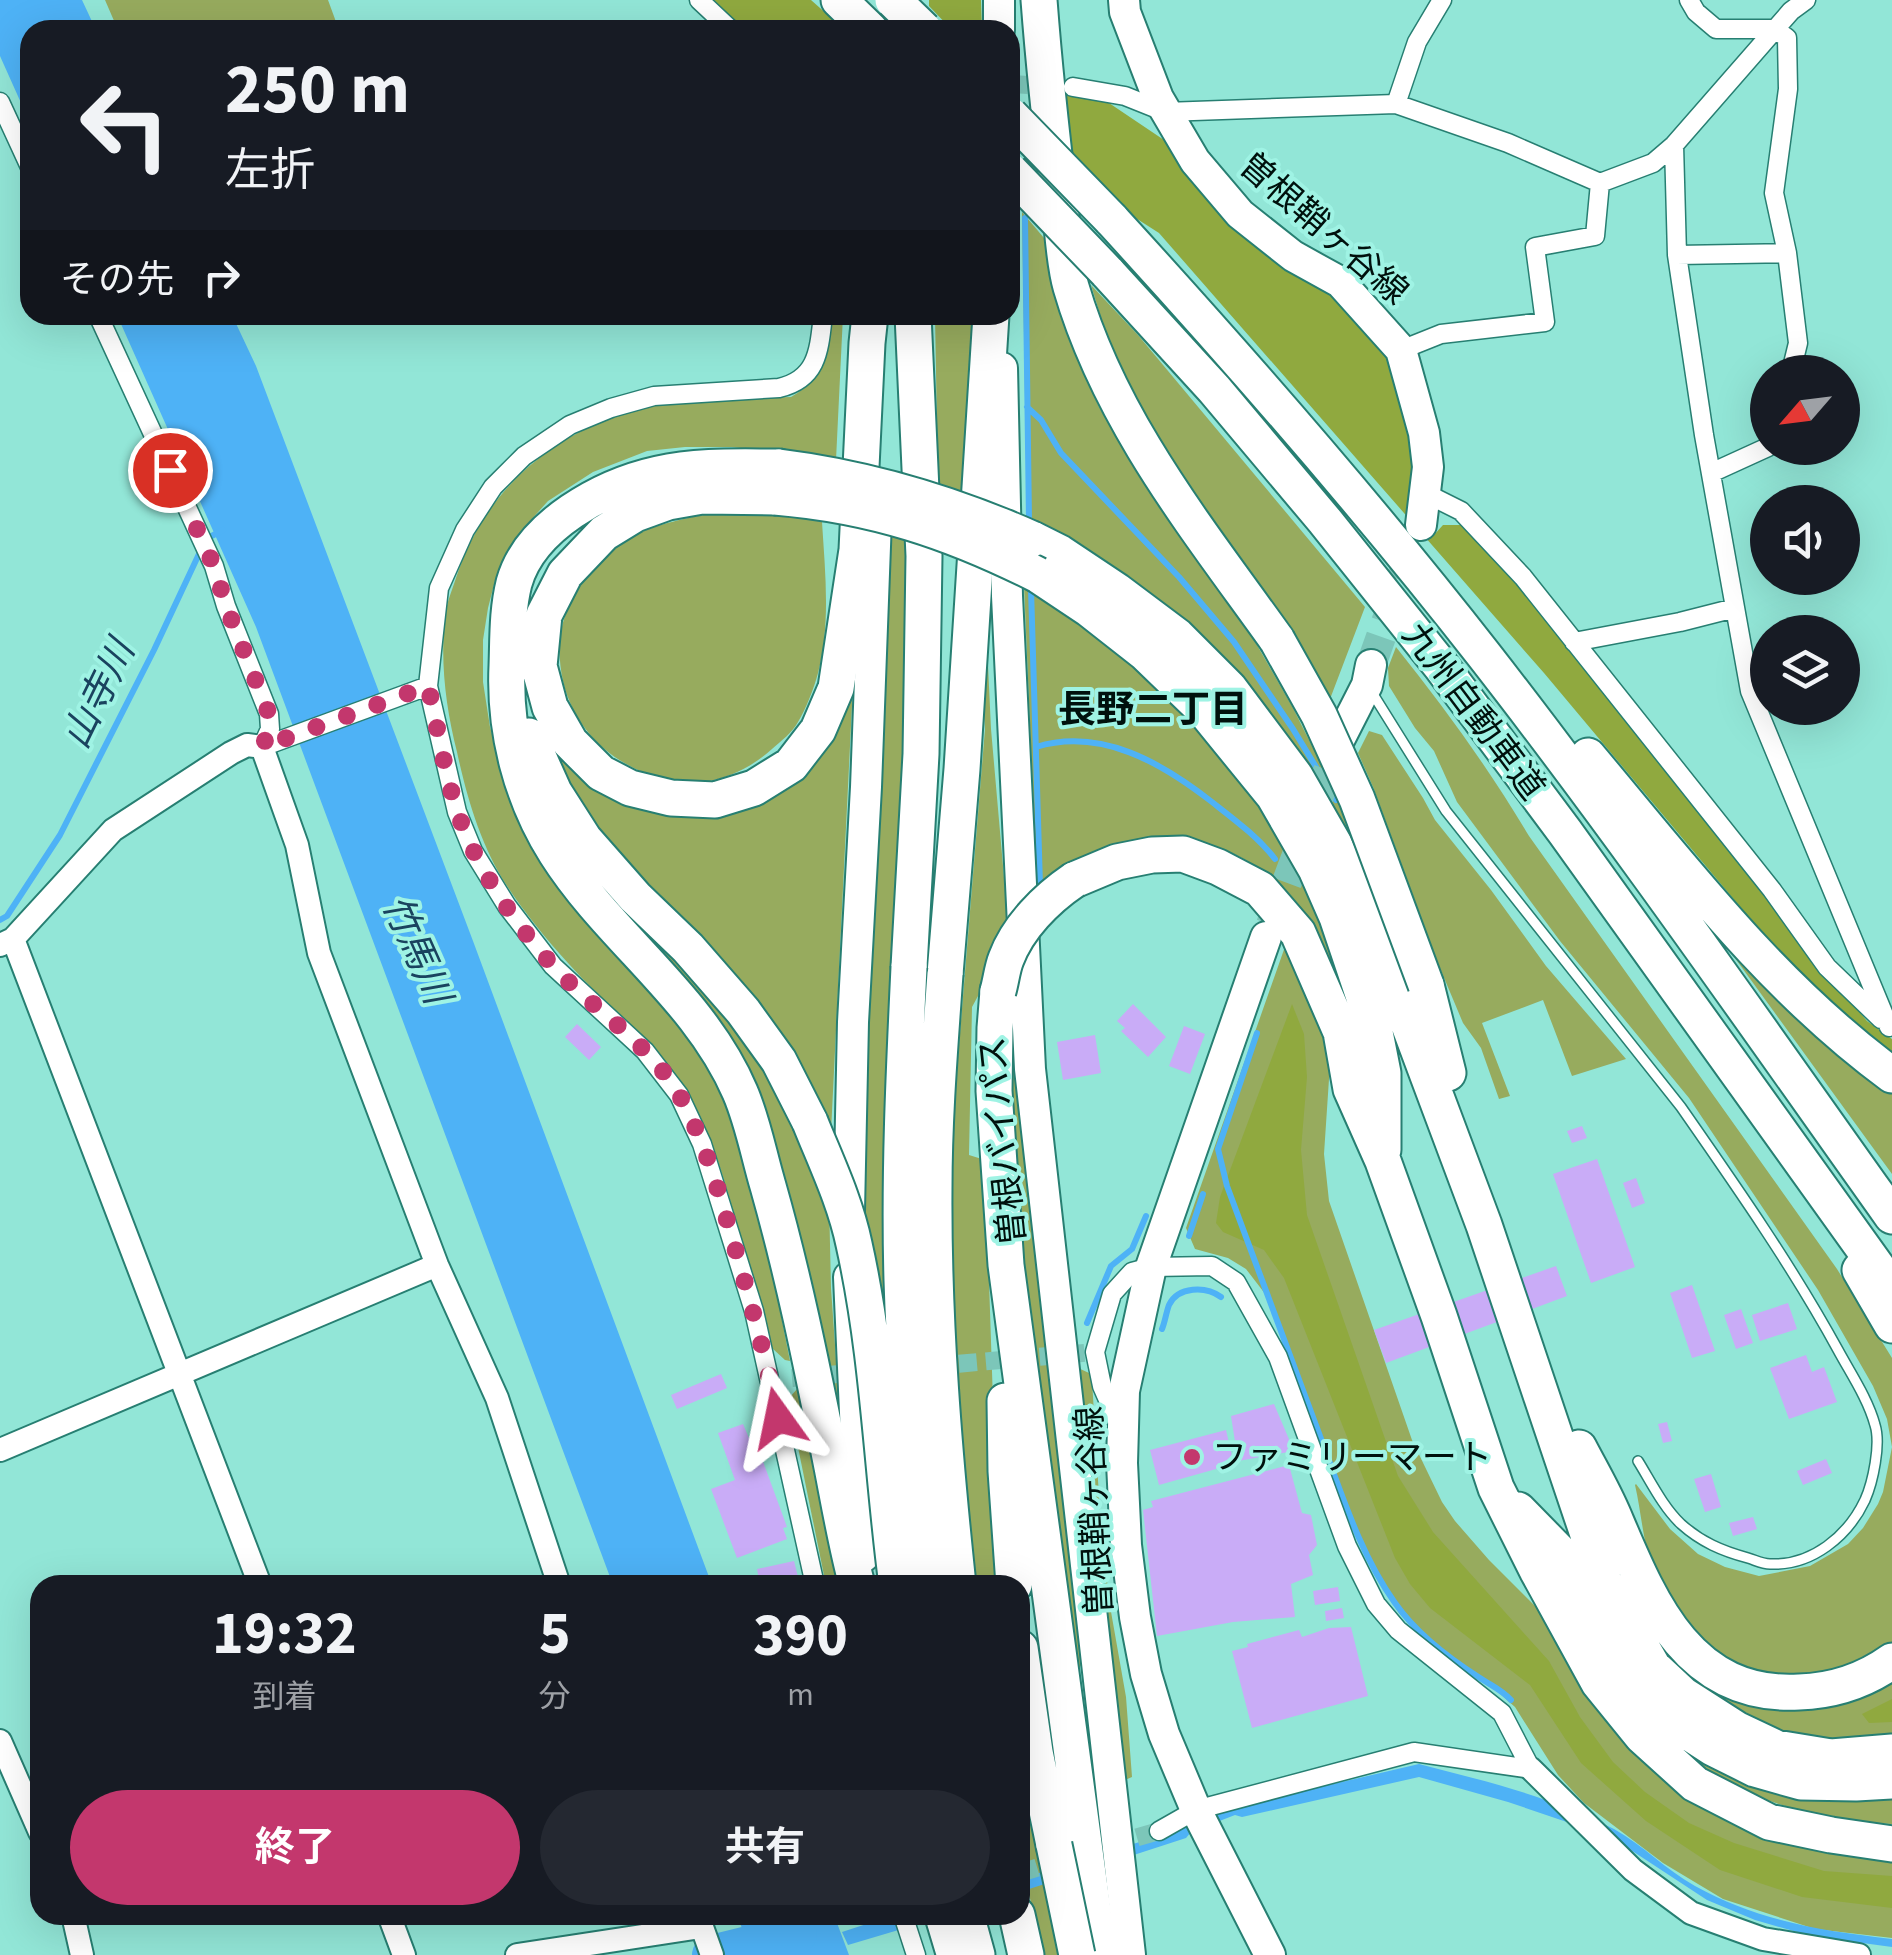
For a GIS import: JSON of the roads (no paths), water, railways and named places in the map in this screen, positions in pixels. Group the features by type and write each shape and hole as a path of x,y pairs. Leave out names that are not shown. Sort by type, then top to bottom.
{"highway":[{"path":"894,0 914,20"},
{"path":"1040,0 1044,73 1070,283 1092,350 1122,413 1154,466 1277,640 1319,715 1356,799 1426,985 1484,1225"},
{"name":"九州自動車道","path":"1020,125 1239,360 1354,494 1484,656 1602,811 1892,1216"},
{"name":"九州自動車道","path":"1020,181 1214,389 1441,666 1892,1288"},
{"path":"869,325 857,550 836,688 818,730 791,765 754,788 716,800 672,798 630,788 601,773 570,742 550,707 539,666 544,615 565,574 604,533 635,514 668,502 825,473 944,503 1032,539 1117,591 1177,636 1228,688 1295,776 1334,844 1378,942 1484,1225 1604,1582 1654,1666 1683,1695 1736,1729 1776,1748 1831,1757 1892,1752"},
{"path":"913,325 924,556 921,754 903,1081 902,1283 925,1575"},
{"path":"957,1575 940,1380 934,1186 990,325"},
{"path":"855,1575 790,1261 740,1092 707,1033 601,913 556,853 526,794 510,734 505,695 508,617 515,581 526,556 566,514 624,484 660,474 698,469 777,482 818,500 899,518 985,548 1038,575 1089,609 1145,654 1204,710 1274,796 1316,869 1374,1026 1383,1073 1383,1161"},
{"path":"1354,494 1546,706 1773,971 1854,1048 1892,1075"},
{"path":"507,664 532,746 554,792 584,839 743,1011 779,1061 810,1122 842,1200 865,1299 896,1575"},
{"path":"1099,1955 1006,1265 994,1091 994,1028 1006,958 1020,933 1053,894 1116,862 1152,855 1183,854 1260,889 1298,932 1341,1032 1351,1089 1383,1161 1496,1488 1536,1570 1600,1683 1642,1736 1696,1784 1769,1822 1892,1844"},
{"path":"1791,1149 1892,1326"},
{"path":"1006,1265 1006,1471 1013,1575"},
{"path":"1526,1345 1612,1512 1655,1608 1681,1642 1710,1669 1745,1688 1786,1693 1822,1691 1872,1676 1892,1661"},
{"path":"1496,1488 1568,1562 1622,1666 1670,1720 1713,1748 1756,1769 1801,1782 1856,1784 1892,1780"},
{"path":"1030,1717 1076,1955"},
{"path":"969,1925 977,1955"},
{"path":"988,1925 996,1955"},
{"path":"1019,1925 1026,1955"}],"main road":[{"name":"曽根鞘ヶ谷線","path":"1124,0 1125,12 1165,112 1195,161 1240,214 1293,256 1340,282 1401,350 1424,434 1428,467 1421,525"},
{"path":"866,1575 850,1322 849,1158 885,325"},
{"name":"曽根バイパス","path":"1001,325 1007,596 1030,1069 1130,1955"},
{"path":"1340,738 1369,675"},
{"name":"曽根鞘ヶ谷線","path":"1266,937 1151,1266 1124,1390 1122,1463 1126,1546 1135,1616 1146,1674 1164,1734 1197,1813 1270,1955"},
{"path":"943,1925 952,1955"}],"street":[{"path":"698,0 720,20"},
{"path":"1396,104 1417,42 1442,0"},
{"path":"1689,0 1696,12 1716,29 1774,29 1787,38 1788,89 1774,194 1787,253 1798,343 1795,355"},
{"path":"1072,87 1125,96 1165,112 1396,104 1508,143 1600,182 1653,163 1674,146 1774,29 1806,0"},
{"path":"0,102 20,145"},
{"path":"1674,146 1677,254 1750,690 1890,1028"},
{"path":"1401,350 1441,334 1546,322 1536,247 1595,236 1600,182"},
{"path":"1677,254 1787,253"},
{"path":"103,325 214,566 269,714 270,730 262,747 297,845 320,953 437,1265 498,1398 556,1575"},
{"path":"814,1575 771,1380 726,1215 702,1144 680,1095 645,1051 553,966 507,906 473,851 457,812 428,686 439,588 465,530 494,487 524,456 570,426 611,408 654,396 794,385 807,374 818,356 822,325"},
{"path":"1711,473 1750,455"},
{"path":"1423,492 1460,510 1523,577 1772,890 1826,966 1890,1028"},
{"path":"1574,642 1735,608"},
{"path":"256,1575 6,942 113,830 231,752 247,746 262,747 428,686"},
{"path":"0,1450 437,1265"},
{"path":"1151,1266 1212,1266 1236,1282 1278,1357 1347,1546 1376,1604 1398,1630 1502,1712 1531,1769 1633,1870 1692,1913 1763,1939 1859,1955"},
{"path":"771,1380 792,1378"},
{"path":"0,1741 30,1809"},
{"path":"1158,1831 1197,1813 1414,1752 1531,1769"},
{"path":"75,1925 82,1955"},
{"path":"393,1925 404,1955"},
{"path":"517,1955 678,1925"},
{"path":"701,1925 712,1955"},
{"path":"906,1925 916,1955"}],"lane":[{"path":"1369,675 1446,811 1709,1147 1822,1322 1877,1428 1875,1464 1856,1517 1844,1534 1827,1547 1786,1562 1768,1564 1728,1554 1696,1536 1678,1521 1638,1461"}],"water":[{"path":"0,0 82,0 91,20 20,20 20,101 0,56"},
{"name":"竹馬川","path":"121,325 237,325 256,366 708,1575 609,1575 256,627"},
{"path":"1419,1764 1518,1791 1591,1818 1625,1835 1695,1886 1743,1908 1816,1928 1892,1939 1892,1947 1811,1936 1755,1920 1707,1900 1611,1837 1419,1777 1242,1817 1235,1815 1191,1832 1186,1838 1030,1889 1030,1876 1181,1826 1189,1827 1239,1806"},
{"path":"741,1925 838,1925 849,1955 752,1955"},
{"path":"863,1925 915,1925 848,1945 842,1932"}],"waterway":[{"path":"1025,218 1029,521"},
{"path":"1027,407 1041,420 1061,453 1179,577 1234,642 1336,800"},
{"name":"山寺川","path":"0,920 7,916 60,835 206,539 223,530"},
{"path":"1031,589 1040,885"},
{"path":"1036,747 1084,742 1130,752 1193,788 1254,836 1275,859"},
{"path":"1257,1033 1218,1149 1227,1186 1344,1501 1371,1564 1403,1614 1445,1654 1511,1700"},
{"path":"1189,1236 1203,1194"},
{"path":"1087,1323 1111,1266 1132,1249 1146,1216"},
{"path":"1162,1329 1169,1305 1179,1294 1200,1290 1221,1297"},
{"path":"712,1955 797,1934"}],"tunnel":[{"path":"1020,85 1049,86"},
{"path":"1371,665 1415,541"},
{"path":"1271,925 1340,739"},
{"path":"932,1366 1095,1352"},
{"path":"792,1378 861,1372"},
{"path":"1111,1845 1159,1831"},
{"path":"1030,1870 1062,1860"}],"place":[{"name":"ファミリーマート","path":"1192,1457"}],"district":[{"name":"長野二丁目","path":"1153,709"}]}
